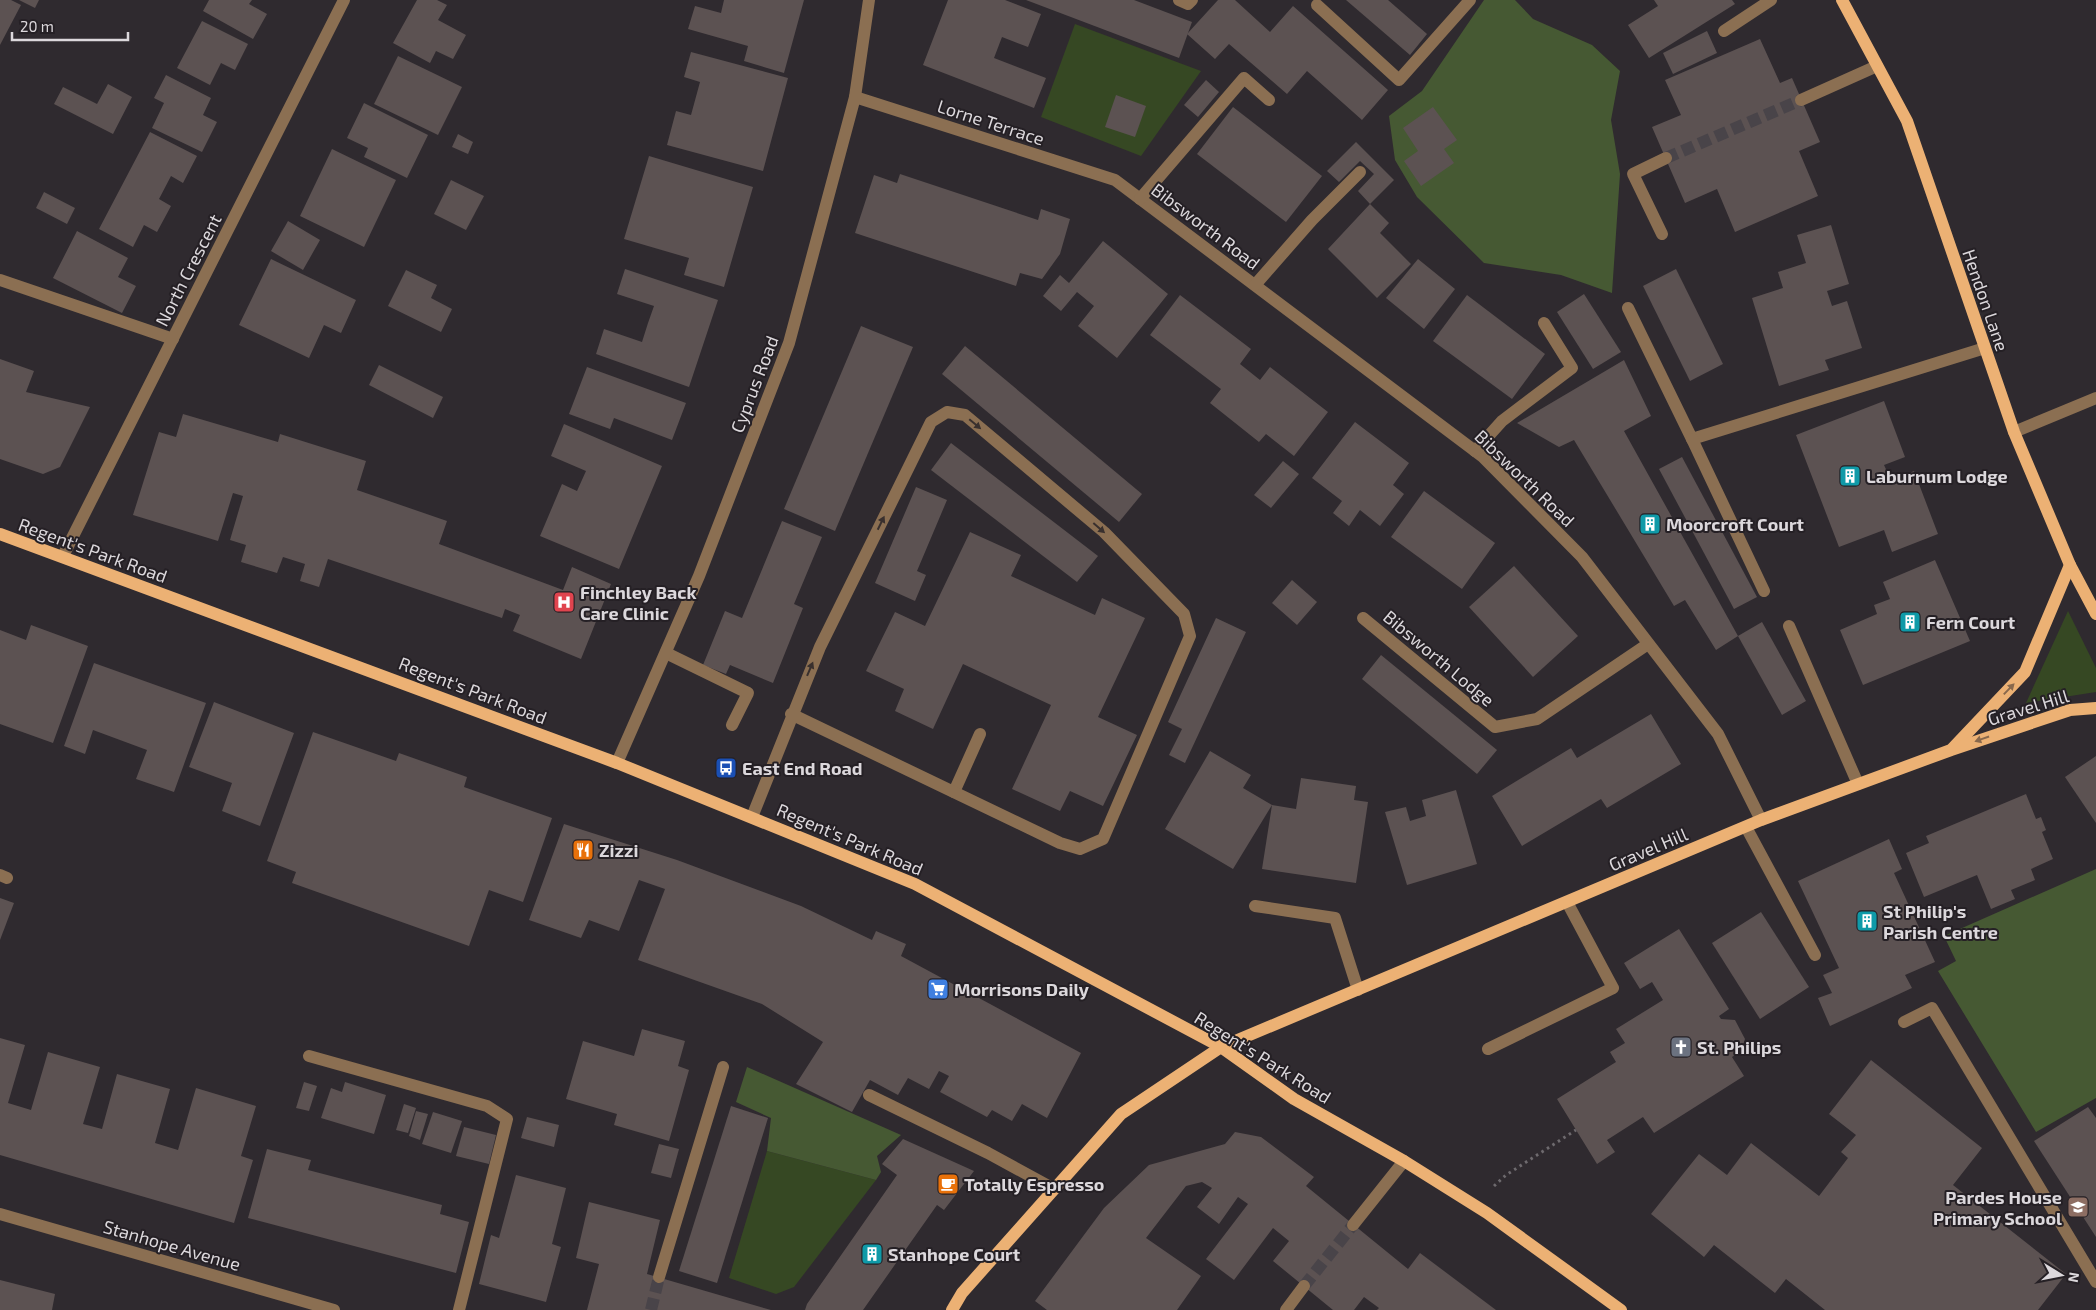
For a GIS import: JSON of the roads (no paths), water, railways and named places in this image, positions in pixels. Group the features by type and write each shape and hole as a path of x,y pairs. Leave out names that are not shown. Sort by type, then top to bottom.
{"main road":[{"name":"Hendon Lane","path":"1842,0 1907,122 2014,432 2070,564 2096,614"},
{"name":"Regent's Park Road","path":"0,534 616,763 915,884 1221,1047 1294,1099 1404,1161 1475,1205 1621,1310"},
{"path":"1951,750 2025,672 2070,564"},
{"name":"Gravel Hill","path":"1221,1047 1761,820 1951,750 2070,710 2096,708"},
{"path":"952,1310 962,1293 1121,1114 1221,1047"}],"street":[{"name":"North Crescent","path":"63,556 344,0"},
{"name":"Cyprus Road","path":"616,763 699,576 789,343 855,97 869,0"},
{"path":"1179,0 1188,4 1192,0"},
{"path":"1317,5 1400,80 1470,0"},
{"path":"1724,31 1771,0"},
{"path":"1801,100 1877,66"},
{"path":"1140,199 1244,78 1270,100"},
{"name":"Lorne Terrace","path":"855,97 1115,180"},
{"path":"1662,234 1633,174 1666,158"},
{"path":"1255,285 1312,220 1360,172"},
{"name":"Bibsworth Road","path":"1115,180 1475,451 1582,557 1718,734 1761,820"},
{"path":"0,280 173,339"},
{"path":"1628,308 1764,591"},
{"path":"1475,451 1502,422 1572,368 1544,323"},
{"path":"1692,439 1984,348"},
{"path":"2014,432 2096,398"},
{"path":"752,817 791,714 820,647 931,422 947,412 964,415 1104,532 1184,614 1190,636 1103,839 1080,849 1060,843 791,714"},
{"name":"Bibsworth Lodge","path":"1364,618 1495,727 1537,719 1648,644"},
{"path":"1790,626 1858,784"},
{"path":"666,653 748,693 732,725"},
{"path":"954,792 980,734"},
{"path":"1746,827 1815,954"},
{"path":"1488,1049 1613,988 1568,902"},
{"path":"1255,906 1335,918 1358,990"},
{"path":"1904,1022 1932,1008 2096,1282"},
{"path":"309,1056 487,1106 507,1118 459,1310"},
{"path":"659,1277 722,1067"},
{"path":"870,1095 988,1153 1054,1189"},
{"path":"1353,1225 1404,1161"},
{"name":"Stanhope Avenue","path":"0,1214 334,1310"},
{"path":"1286,1310 1304,1286"}],"tunnel":[{"path":"1666,158 1801,100"},
{"path":"1304,1286 1353,1225"},
{"path":"651,1310 659,1277"}],"place":[{"name":"Laburnum Lodge","path":"1850,476"},
{"name":"Moorcroft Court","path":"1650,524"},
{"name":"Finchley Back Care Clinic","path":"564,602"},
{"name":"Fern Court","path":"1910,622"},
{"name":"East End Road","path":"726,768"},
{"name":"Zizzi","path":"583,850"},
{"name":"St Philip's Parish Centre","path":"1867,921"},
{"name":"Morrisons Daily","path":"938,989"},
{"name":"St. Philips","path":"1681,1047"},
{"name":"Totally Espresso","path":"948,1184"},
{"name":"Pardes House Primary School","path":"2078,1207"},
{"name":"Stanhope Court","path":"872,1254"}]}
